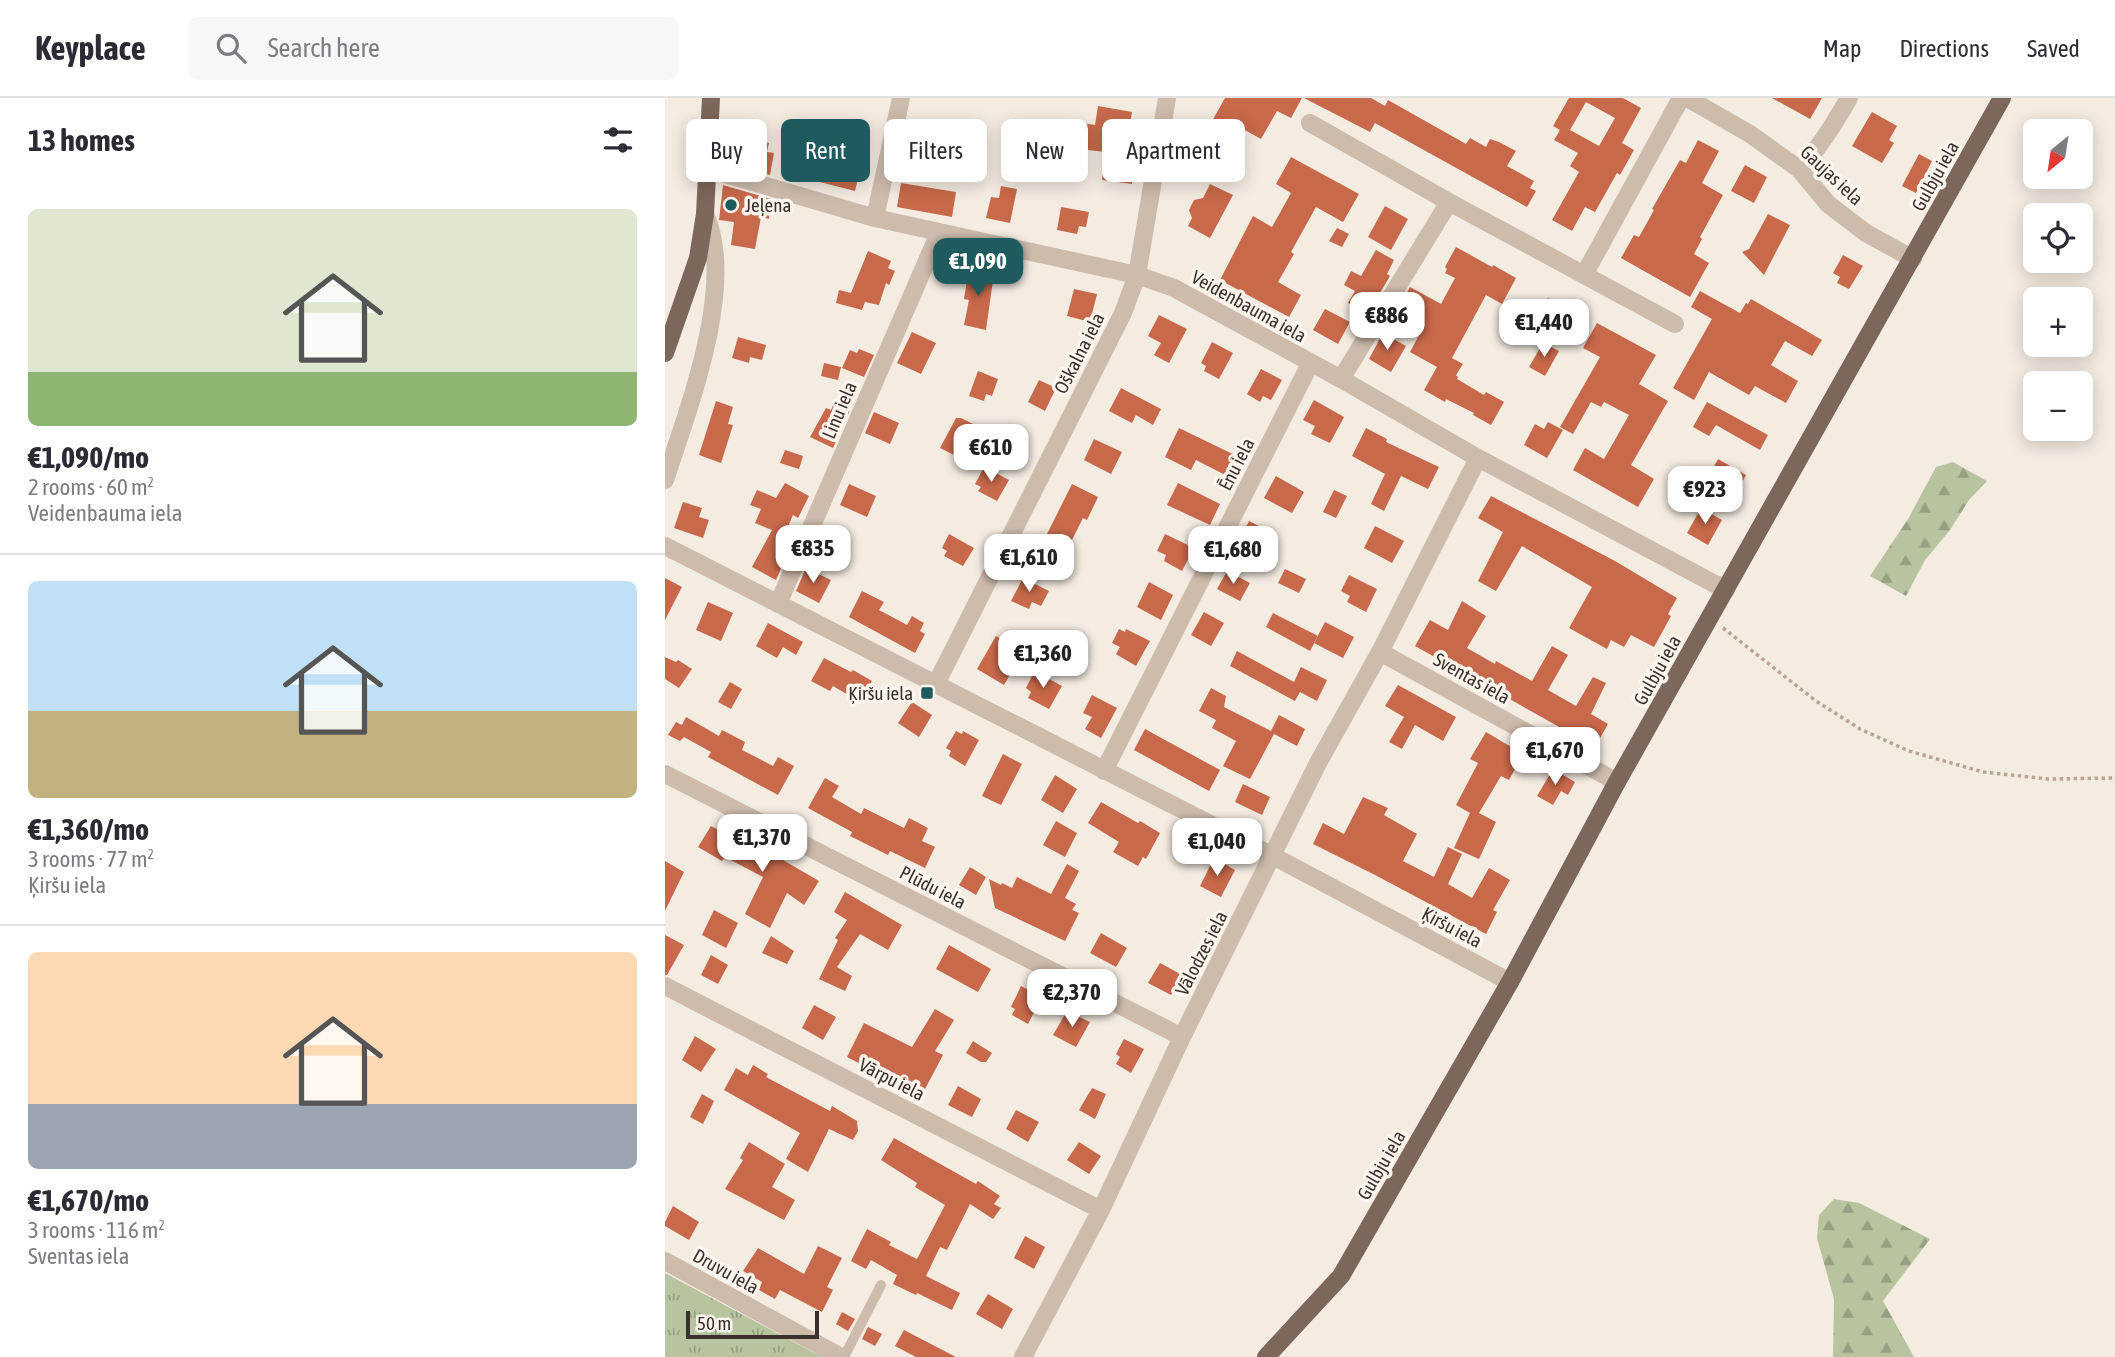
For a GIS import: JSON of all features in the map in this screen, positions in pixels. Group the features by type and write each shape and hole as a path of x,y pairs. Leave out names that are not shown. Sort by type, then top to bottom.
{"main road":[{"path":"710,119 711,98"},
{"name":"Gulbju iela","path":"1266,1357 1341,1276 1510,982 1617,782 2002,98"},
{"path":"665,353 698,258 707,182"}],"street":[{"path":"875,218 901,98"},
{"name":"Oškalna iela","path":"936,684 1123,313 1137,275 1167,98"},
{"path":"1584,275 1681,98"},
{"name":"Gaujas iela","path":"1687,98 1750,134 1799,169 1828,204 1866,233 1913,259"},
{"path":"1799,169 1823,141 1849,98"},
{"path":"1310,123 1675,324"},
{"name":"Veidenbauma iela","path":"752,182 875,218 1137,275 1174,288 1478,458 1726,590"},
{"path":"1341,379 1450,202"},
{"path":"665,480 702,363 714,299 715,252 711,227 705,214"},
{"name":"Linu iela","path":"778,604 939,233"},
{"name":"Ēnu iela","path":"1104,771 1310,364"},
{"name":"Vālodzes iela","path":"1023,1357 1101,1210 1182,1037 1318,763 1380,652 1478,458"},
{"name":"Ķiršu iela","path":"665,545 1273,856 1510,982"},
{"name":"Sventas iela","path":"1380,652 1617,782"},
{"name":"Plūdu iela","path":"665,774 1182,1037"},
{"name":"Vārpu iela","path":"665,986 1101,1210"},
{"name":"Druvu iela","path":"665,1261 842,1357"}],"lane":[{"path":"842,1357 881,1285"}],"path":[{"path":"1710,619 1838,715 1860,729 1909,751 1983,772 2049,779 2115,778"}],"green space":[{"path":"1953,462 1987,481 1969,500 1950,530 1925,560 1906,596 1870,576 1908,519 1936,467"},
{"path":"1834,1199 1859,1203 1930,1239 1883,1301 1914,1357 1833,1357 1834,1299 1817,1238 1819,1215"},
{"path":"665,1273 822,1357 665,1357"}],"building":[{"path":"1225,98 1302,98 1291,118 1277,111 1261,139 1245,130 1245,119 1213,119"},
{"path":"1304,98 1371,98 1385,106 1388,100 1466,144 1470,138 1486,147 1490,139 1499,142 1516,151 1507,166 1534,181 1530,188 1536,191 1527,207 1375,123 1370,132"},
{"path":"1569,98 1623,98 1641,108 1622,143 1634,150 1620,175 1617,173 1595,212 1585,207 1572,231 1552,220 1579,172 1570,166 1578,153 1554,140 1560,130 1553,126","holes":["1586,102 1615,118 1599,146 1570,130"]},
{"path":"1772,98 1822,98 1810,119"},
{"path":"1098,106 1132,112 1131,119 1102,119 1102,152 1088,150 1088,124 1095,125"},
{"path":"1872,112 1897,126 1889,140 1894,143 1882,163 1852,146"},
{"path":"1698,140 1719,151 1702,183 1723,195 1700,237 1702,239 1694,254 1709,263 1690,297 1621,258 1634,235 1639,237 1680,160 1686,163"},
{"path":"767,152 774,153 770,175 767,174"},
{"path":"1919,154 1932,161 1916,193 1902,186"},
{"path":"1291,157 1359,194 1343,222 1316,207 1278,282 1301,295 1289,317 1220,280 1253,216 1272,227 1291,193 1276,184"},
{"path":"1745,165 1767,177 1754,203 1731,191"},
{"path":"820,182 857,182 855,191"},
{"path":"901,183 956,192 952,217 897,207"},
{"path":"1210,184 1233,195 1210,238 1188,226 1192,218 1189,210 1194,200 1203,198"},
{"path":"723,185 771,199 769,219 761,217 755,249 731,245 734,222 719,220"},
{"path":"1001,186 1017,189 1010,223 986,218 991,197 999,198"},
{"path":"1385,206 1408,219 1391,250 1368,237"},
{"path":"1061,207 1089,212 1086,227 1079,226 1077,234 1057,230"},
{"path":"1768,214 1790,225 1764,275 1742,252 1749,249"},
{"path":"1337,228 1349,234 1342,247 1329,241"},
{"path":"1456,247 1516,278 1502,304 1486,295 1452,358 1463,364 1456,375 1457,379 1484,395 1486,392 1504,402 1491,425 1473,415 1474,413 1446,399 1445,402 1424,390 1437,367 1410,352 1425,324 1400,305 1410,287 1441,304 1455,278 1445,273 1445,267"},
{"path":"1376,250 1394,260 1387,274 1390,276 1366,313 1348,303 1355,291 1344,285 1351,271 1361,276"},
{"path":"868,251 891,261 888,268 895,271 889,285 886,283 879,305 865,302 862,310 836,303 839,290 851,293"},
{"path":"1843,255 1863,266 1849,289 1837,283 1840,277 1833,273"},
{"path":"969,268 994,273 986,330 964,325 969,300 964,299"},
{"path":"1074,289 1097,294 1090,322 1067,316"},
{"path":"1700,291 1740,313 1751,299 1822,340 1812,356 1785,341 1771,365 1798,381 1786,403 1755,386 1749,395 1709,372 1694,400 1673,388 1712,319 1691,307"},
{"path":"1548,298 1569,309 1554,336 1537,327 1541,319 1537,317"},
{"path":"1325,309 1350,322 1338,344 1313,330"},
{"path":"1159,315 1187,329 1169,363 1154,355 1161,343 1148,336"},
{"path":"1597,323 1656,355 1639,384 1668,401 1631,465 1654,479 1638,507 1573,470 1585,448 1604,459 1629,415 1604,402 1601,407 1591,402 1573,434 1560,427 1600,357 1583,348"},
{"path":"912,332 936,343 921,374 897,363"},
{"path":"1383,333 1406,346 1391,372 1369,359"},
{"path":"738,337 766,345 762,360 750,357 749,363 732,358"},
{"path":"1212,342 1233,353 1219,379 1204,371 1206,366 1201,363"},
{"path":"1543,343 1559,351 1545,376 1529,367"},
{"path":"859,349 874,355 864,377 842,368 850,350 857,353"},
{"path":"824,363 841,367 838,380 821,376"},
{"path":"1261,369 1282,380 1271,400 1263,396 1260,402 1247,394"},
{"path":"978,371 998,379 992,396 986,394 984,401 969,396"},
{"path":"1039,380 1056,388 1045,411 1028,402"},
{"path":"1121,388 1161,409 1153,425 1136,415 1132,423 1109,411"},
{"path":"1314,400 1344,417 1330,443 1311,434 1315,426 1303,420"},
{"path":"716,401 733,407 728,424 733,425 721,463 699,455"},
{"path":"1707,402 1768,435 1760,450 1716,425 1709,436 1693,427"},
{"path":"834,403 850,410 833,448 810,437 826,408 831,410"},
{"path":"874,412 899,423 890,444 865,433"},
{"path":"956,418 977,426 960,458 940,448"},
{"path":"1548,422 1563,430 1547,458 1524,445 1535,424 1544,429"},
{"path":"1179,428 1243,459 1233,479 1196,460 1191,470 1165,457"},
{"path":"1366,428 1387,439 1386,442 1439,467 1428,489 1401,476 1384,511 1371,504 1385,474 1352,456"},
{"path":"1094,439 1122,452 1111,474 1084,460"},
{"path":"785,450 803,456 799,469 780,463"},
{"path":"1718,459 1746,475 1735,495 1707,479"},
{"path":"1681,466 1697,475 1685,496 1669,487"},
{"path":"984,467 1009,480 997,501 978,491 981,487 975,484"},
{"path":"1276,476 1304,492 1292,513 1264,498"},
{"path":"785,483 809,496 798,518 793,515 777,552 786,557 776,580 752,567 772,530 755,523 761,509 750,505 757,490 776,498"},
{"path":"1178,483 1220,504 1210,525 1167,505"},
{"path":"849,484 876,496 867,517 840,505"},
{"path":"1072,484 1098,497 1087,520 1083,518 1059,566 1037,554"},
{"path":"1334,490 1347,496 1336,518 1323,512"},
{"path":"1491,496 1615,561 1677,598 1668,614 1671,616 1654,647 1631,635 1624,647 1611,640 1607,649 1569,628 1592,587 1522,546 1496,591 1478,581 1503,532 1478,518"},
{"path":"683,502 702,508 699,517 709,520 703,538 674,528"},
{"path":"1701,508 1722,520 1708,545 1687,533"},
{"path":"1249,521 1277,535 1269,551 1259,547 1256,552 1238,543"},
{"path":"1375,526 1404,541 1392,563 1364,548"},
{"path":"949,534 974,548 963,566 944,556 947,551 942,548"},
{"path":"1165,534 1194,548 1182,571 1164,561 1166,555 1157,551"},
{"path":"806,568 831,580 819,603 796,591"},
{"path":"1285,569 1306,579 1299,593 1278,583"},
{"path":"1227,571 1250,583 1240,601 1217,589"},
{"path":"1349,575 1377,589 1366,612 1347,602 1350,596 1341,591"},
{"path":"665,578 682,587 665,620"},
{"path":"1023,578 1049,591 1041,606 1032,602 1029,609 1011,601"},
{"path":"1149,582 1173,595 1161,620 1137,607"},
{"path":"862,591 884,602 879,610 907,625 912,616 924,623 920,631 925,634 915,653 849,617"},
{"path":"1462,601 1486,616 1467,648 1495,664 1496,661 1532,681 1552,646 1568,655 1548,690 1576,706 1593,677 1606,683 1591,714 1608,724 1595,747 1415,646 1430,620 1448,630"},
{"path":"708,602 733,613 721,641 696,630"},
{"path":"1204,612 1224,623 1211,646 1191,635"},
{"path":"1273,613 1318,636 1310,651 1266,627"},
{"path":"1325,622 1354,637 1343,658 1314,643"},
{"path":"768,623 803,642 796,655 783,647 777,658 756,646"},
{"path":"1119,629 1125,632 1126,629 1150,641 1136,666 1116,654 1120,647 1112,643"},
{"path":"996,636 1012,645 1007,653 1012,656 1004,669 1011,673 1004,685 977,669"},
{"path":"1237,651 1294,682 1301,667 1327,680 1317,701 1300,692 1295,701 1230,666"},
{"path":"665,657 676,662 678,660 692,669 679,688 665,679"},
{"path":"824,658 872,681 860,702 833,686 830,691 811,681"},
{"path":"1033,674 1038,677 1040,674 1062,686 1049,709 1028,698 1031,692 1026,688"},
{"path":"730,682 742,689 731,709 718,702"},
{"path":"1398,685 1456,717 1443,741 1415,725 1402,749 1389,742 1404,717 1385,706"},
{"path":"1211,688 1226,696 1224,707 1271,731 1279,715 1305,729 1297,746 1274,734 1250,779 1223,766 1236,741 1212,728 1216,720 1199,711"},
{"path":"1092,695 1117,708 1101,738 1085,729 1092,717 1083,713"},
{"path":"912,702 932,715 919,737 898,723"},
{"path":"686,717 719,736 722,730 745,742 742,750 773,766 778,757 794,766 778,795 708,757 711,752 684,737 680,741 668,735 676,722 682,725"},
{"path":"1145,729 1220,770 1209,791 1134,750"},
{"path":"956,731 962,734 963,731 979,740 965,766 949,756 951,751 946,748"},
{"path":"1486,732 1523,754 1509,780 1501,776 1479,813 1496,822 1479,859 1454,848 1470,813 1456,805 1478,763 1470,759"},
{"path":"1003,754 1022,764 1001,805 982,796"},
{"path":"1553,769 1575,782 1568,795 1561,791 1553,805 1537,796"},
{"path":"1055,775 1077,789 1063,813 1041,800"},
{"path":"825,778 839,786 832,797 861,814 864,808 904,828 909,818 928,828 922,841 935,847 925,868 890,851 888,855 850,836 852,832 808,808"},
{"path":"1243,784 1270,797 1262,815 1235,802"},
{"path":"1363,797 1388,808 1384,815 1417,834 1403,861 1434,877 1448,847 1462,854 1448,884 1472,898 1489,868 1510,880 1493,910 1497,912 1486,934 1313,844 1323,823 1344,834"},
{"path":"1101,802 1160,833 1146,859 1143,857 1138,866 1113,852 1119,842 1088,823"},
{"path":"1056,821 1077,833 1065,857 1043,845"},
{"path":"711,826 752,849 757,842 786,856 783,860 819,881 804,905 787,893 770,928 745,914 763,877 725,857 722,861 698,847"},
{"path":"1214,858 1235,870 1221,897 1200,886"},
{"path":"665,861 684,872 665,911"},
{"path":"1067,864 1079,871 1065,898 1076,904 1072,910 1079,913 1065,941 995,908 989,879 1012,888 1017,877 1051,894"},
{"path":"970,867 986,877 976,895 959,885"},
{"path":"845,892 902,925 888,950 860,934 837,967 852,976 845,991 819,979 838,940 835,938 847,920 834,912"},
{"path":"714,910 738,923 726,948 702,935"},
{"path":"1101,933 1127,948 1116,967 1090,953"},
{"path":"665,935 684,945 667,975 665,975"},
{"path":"771,936 794,951 787,964 762,953"},
{"path":"949,945 991,969 978,992 936,969"},
{"path":"711,955 728,965 718,984 701,975"},
{"path":"1160,963 1182,975 1171,995 1148,983"},
{"path":"1021,986 1042,997 1028,1024 1012,1015 1015,1009 1011,1007"},
{"path":"814,1005 836,1017 823,1040 802,1028"},
{"path":"935,1009 954,1020 935,1051 943,1055 924,1091 880,1069 878,1073 847,1057 864,1023 912,1047"},
{"path":"1067,1011 1090,1022 1076,1047 1053,1035"},
{"path":"695,1036 716,1049 701,1072 682,1060"},
{"path":"1124,1039 1144,1049 1131,1073 1116,1064 1120,1057 1116,1054"},
{"path":"973,1041 992,1053 986,1062 966,1053"},
{"path":"753,1065 768,1074 766,1077 830,1111 832,1106 857,1121 858,1131 853,1140 829,1129 808,1172 786,1159 800,1133 724,1090 736,1068 748,1075"},
{"path":"958,1086 981,1099 972,1117 948,1105"},
{"path":"1092,1088 1106,1094 1095,1119 1079,1110"},
{"path":"702,1094 714,1101 703,1124 690,1117"},
{"path":"1016,1110 1039,1122 1028,1142 1006,1129"},
{"path":"894,1138 976,1184 978,1181 1000,1196 994,1204 1001,1208 993,1219 970,1204 947,1250 940,1247 926,1276 960,1293 952,1310 893,1284 897,1275 871,1260 866,1269 851,1261 867,1229 891,1242 889,1245 917,1259 945,1205 915,1187 917,1183 881,1160"},
{"path":"749,1142 785,1164 772,1187 795,1200 784,1220 725,1189 743,1160 740,1158"},
{"path":"1079,1142 1101,1156 1089,1174 1067,1160"},
{"path":"673,1206 699,1222 689,1240 665,1226"},
{"path":"1025,1236 1045,1247 1034,1269 1014,1258"},
{"path":"818,1246 842,1258 827,1287 833,1290 822,1312 780,1290 775,1299 759,1290 762,1282 743,1271 758,1248 804,1274"},
{"path":"988,1294 1013,1309 1002,1329 976,1314"},
{"path":"842,1312 855,1319 848,1331 836,1324"},
{"path":"868,1327 882,1334 875,1346 862,1339"},
{"path":"904,1330 956,1357 916,1357 895,1346"}],"place":[{"name":"Jeļena","path":"731,205"},
{"name":"Ķiršu iela","path":"927,693"}]}
